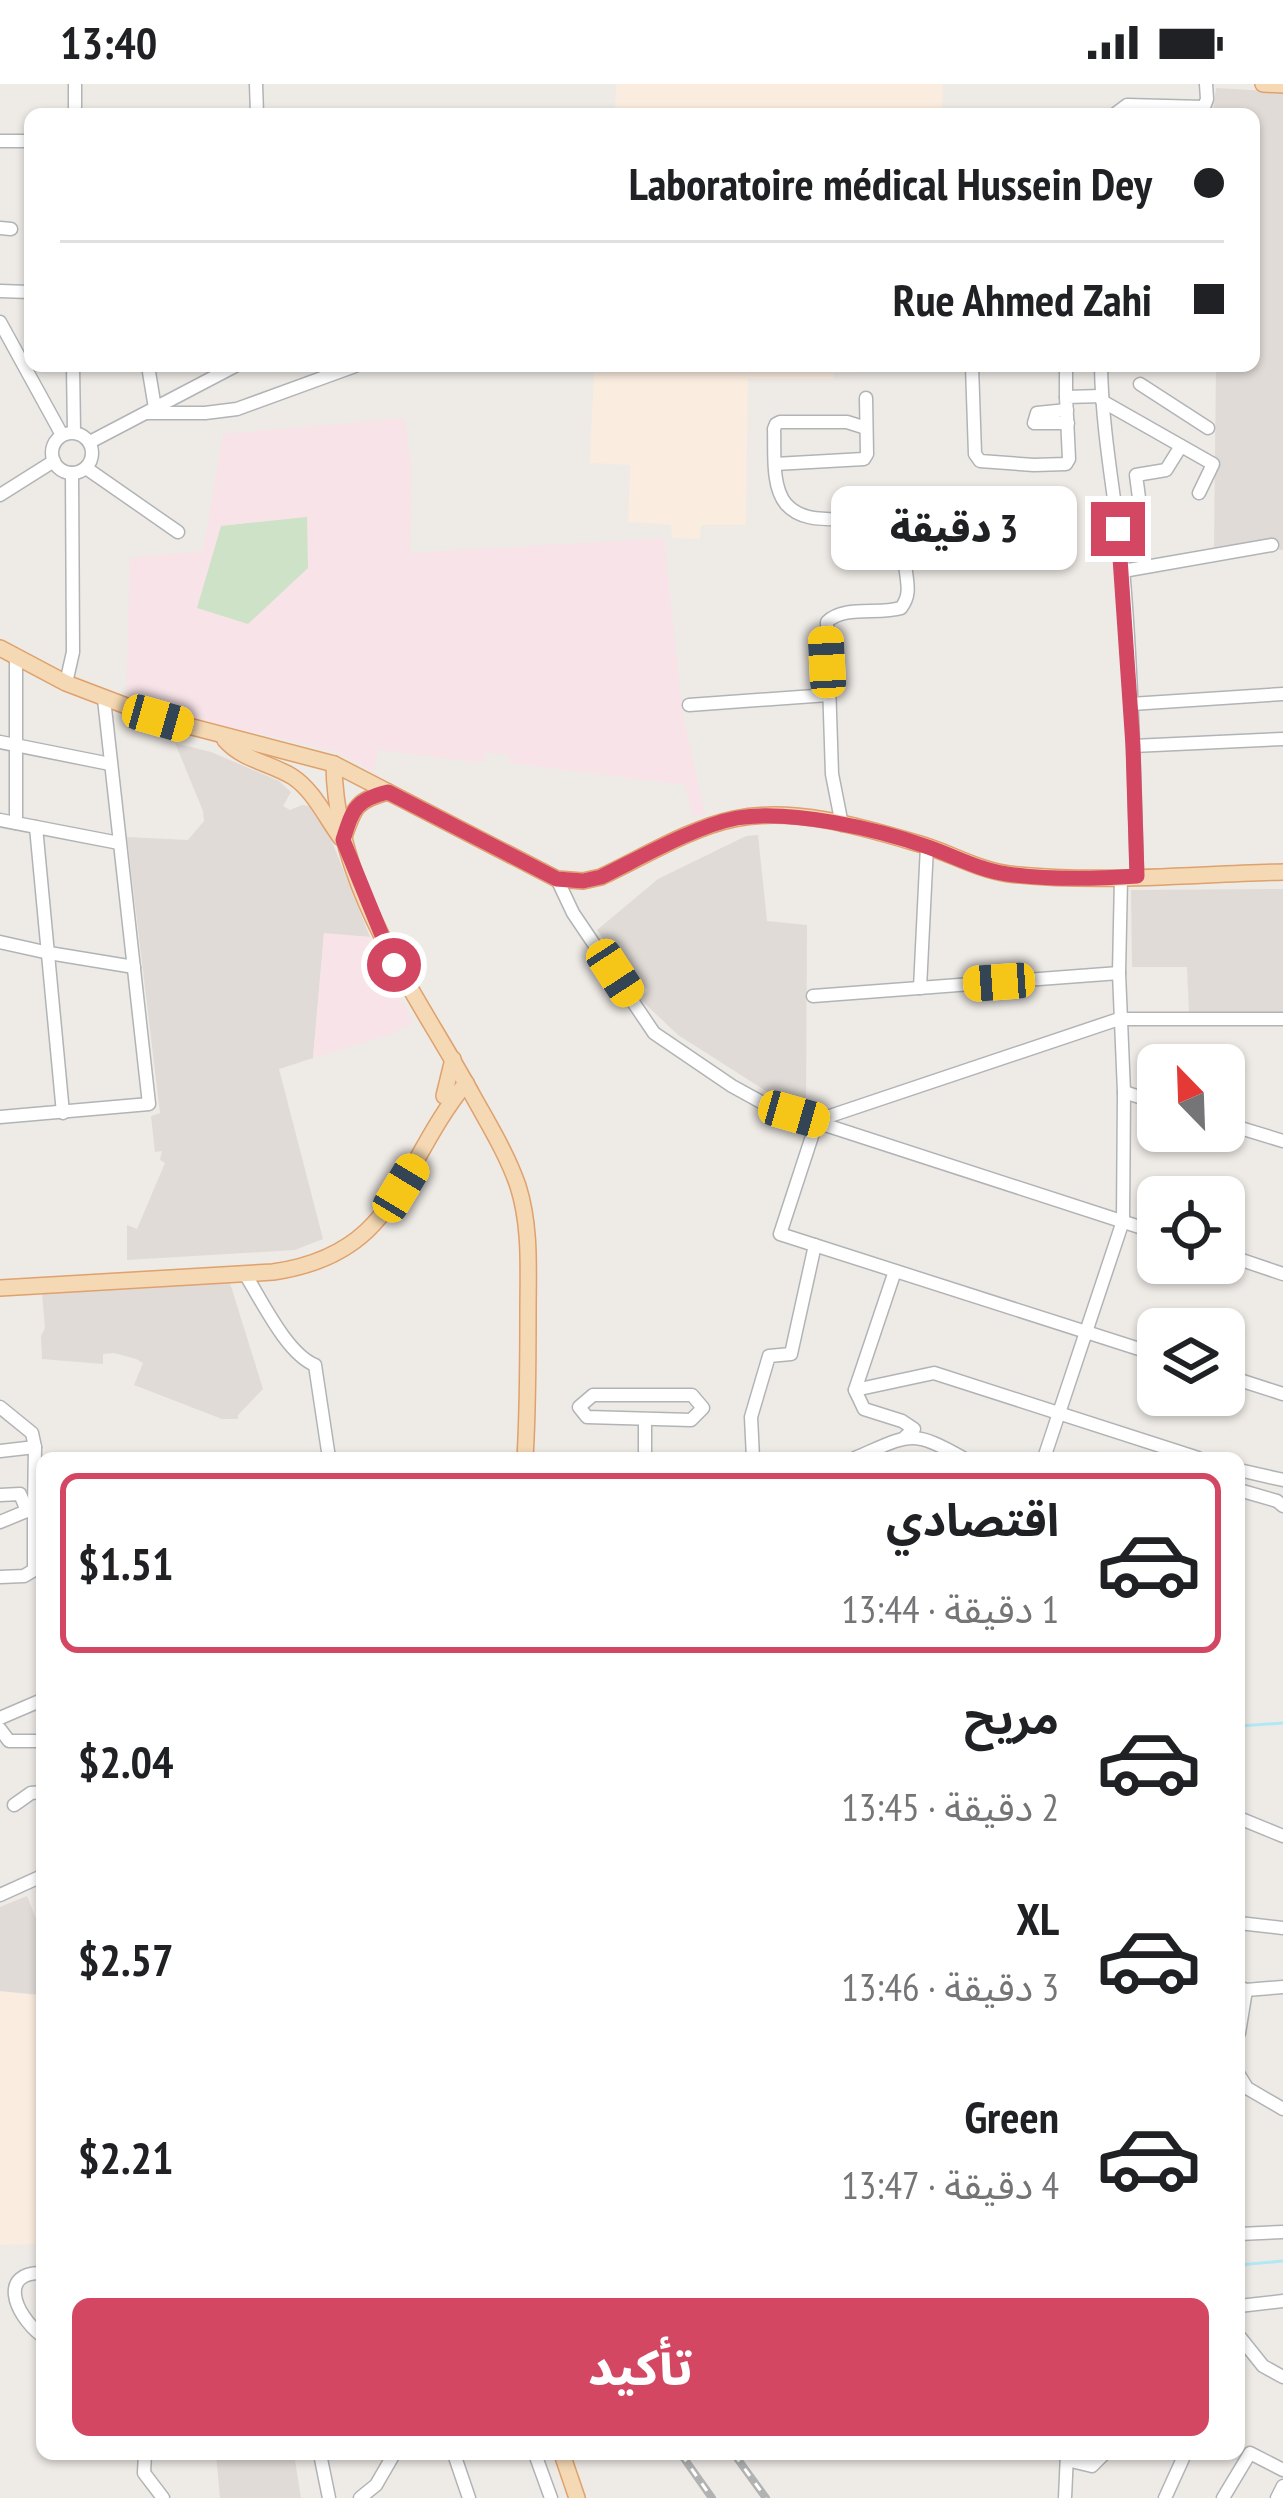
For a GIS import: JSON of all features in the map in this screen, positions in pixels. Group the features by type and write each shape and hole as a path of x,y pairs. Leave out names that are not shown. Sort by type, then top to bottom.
{"main road":[{"path":"1263,84 1283,85"},
{"path":"0,648 66,683 158,718 334,764 557,879 601,877 703,829 764,815 842,825 927,846 1005,874 1283,872"},
{"path":"224,737 233,749 296,779 343,840 394,965 494,1132 518,1187 528,1241 525,1452"},
{"path":"334,764 343,840"},
{"path":"343,840 358,804 388,792"},
{"path":"0,1278 277,1262 324,1250 354,1232 383,1201 444,1096 456,1066"},
{"path":"0,1288 298,1269 333,1256 359,1240 388,1210 439,1124 456,1066"},
{"path":"439,1124 469,1113 494,1132"},
{"path":"564,2460 577,2498"}],"street":[{"path":"1123,108 1204,107 1206,84"},
{"path":"0,322 24,362"},
{"path":"30,372 68,434 86,437 93,456 79,471 73,658 66,683"},
{"path":"73,372 68,434 52,448 54,461 62,470 79,471 178,532"},
{"path":"148,372 151,410"},
{"path":"90,442 224,372"},
{"path":"151,410 206,413 237,409 337,372"},
{"path":"972,372 975,454 980,461 1034,466 1066,464 1069,459 1066,372"},
{"path":"1046,1452 1124,1221 1119,973 1129,876 1133,746 1123,571 1101,372"},
{"path":"1139,384 1208,428"},
{"path":"1141,422 1158,396"},
{"path":"775,464 863,459 867,454 866,398"},
{"path":"1067,410 1102,399 1213,464 1199,493"},
{"path":"1139,498 1136,475 1166,470 1185,413"},
{"path":"842,825 832,774 826,622 839,614 901,608 909,595 904,559 894,538 872,523 858,518 814,518 786,504 775,464 774,429 780,422 847,422 866,428"},
{"path":"0,495 54,461"},
{"path":"1123,571 1272,545"},
{"path":"16,658 16,823"},
{"path":"1131,704 1283,694"},
{"path":"689,704 828,695"},
{"path":"0,1118 149,1104 104,699"},
{"path":"1133,746 1283,739"},
{"path":"0,742 110,764"},
{"path":"0,820 119,843"},
{"path":"36,827 63,1113"},
{"path":"920,988 927,846"},
{"path":"557,879 573,913 654,1033 732,1086 770,1107 1137,1226"},
{"path":"0,942 134,967"},
{"path":"813,996 1119,973"},
{"path":"817,1121 1119,1019 1283,1019"},
{"path":"1124,1092 1137,1096"},
{"path":"817,1121 781,1234 1137,1348"},
{"path":"1245,1129 1283,1141"},
{"path":"753,1452 751,1417 770,1356 791,1354 814,1245"},
{"path":"1245,1261 1283,1274"},
{"path":"895,1271 855,1390 863,1408 914,1429 904,1438"},
{"path":"245,1274 291,1346 315,1366 328,1452"},
{"path":"855,1390 934,1373 1180,1452"},
{"path":"1245,1382 1283,1394"},
{"path":"593,1395 692,1395 703,1408 691,1420 645,1421 587,1418 579,1406 593,1395"},
{"path":"0,1407 28,1428 35,1447 34,1570 24,1576 0,1577"},
{"path":"645,1421 645,1452"},
{"path":"870,1452 917,1436 950,1452"},
{"path":"0,1450 35,1447"},
{"path":"1245,1471 1283,1480"},
{"path":"1245,1492 1283,1507"},
{"path":"0,1495 20,1494 34,1508"},
{"path":"0,1522 34,1508"},
{"path":"0,1718 36,1703"},
{"path":"0,1729 9,1741 36,1741"},
{"path":"14,1805 36,1793"},
{"path":"1245,1820 1283,1836"},
{"path":"0,1895 36,1879"},
{"path":"1245,1924 1283,1928"},
{"path":"1245,1988 1283,1987"},
{"path":"1245,2084 1283,2109"},
{"path":"1245,2234 1283,2232"},
{"path":"36,2273 10,2276 1,2292 10,2310 36,2331"},
{"path":"1245,2305 1283,2301"},
{"path":"1245,2344 1263,2366 1283,2378"},
{"path":"1223,2498 1250,2453 1283,2470"},
{"path":"145,2460 144,2473 163,2498"},
{"path":"321,2460 329,2498"},
{"path":"360,2498 376,2485 391,2460"},
{"path":"456,2460 469,2498"},
{"path":"537,2460 551,2498"},
{"path":"1065,2498 1067,2460"},
{"path":"1165,2498 1182,2460"},
{"path":"1277,2498 1283,2486"}],"shaded area":[{"path":"616,84 943,84 942,108 615,108"},
{"path":"1216,88 1283,92 1283,550 1276,539 1214,547 1216,372 1260,372 1260,108 1213,108"},
{"path":"594,372 869,372 834,373 833,379 748,379 746,525 701,525 700,539 672,538 671,525 628,522 630,465 590,463"},
{"path":"405,418 411,468 410,553 664,538 683,715 705,813 693,817 685,785 510,763 509,755 485,753 484,763 378,750 374,772 339,753 126,700 130,558 203,551 223,434"},
{"path":"175,743 211,752 279,781 291,792 283,806 290,810 310,806 329,834 370,937 324,934 313,1058 279,1069 323,1239 295,1250 127,1260 127,1225 137,1229 165,1163 160,1160 162,1151 155,1152 151,1116 160,1113 127,837 188,840 204,821"},
{"path":"758,835 767,921 807,925 806,1106 774,1096 678,1035 640,999 648,990 633,980 597,930 658,879 746,836"},
{"path":"1283,889 1283,1012 1189,1014 1187,967 1132,967 1131,890"},
{"path":"324,933 370,937 413,1024 313,1058"},
{"path":"230,1283 263,1389 238,1419 222,1419 134,1385 143,1363 136,1359 114,1353 103,1354 103,1364 42,1359 42,1292"},
{"path":"27,1896 36,1919 36,1994 0,1991 0,1907"},
{"path":"0,1991 36,1995 36,2244 0,2245"},
{"path":"217,2460 295,2460 301,2498 220,2498"}],"green space":[{"path":"307,517 308,568 248,624 197,608 221,526"}],"waterway":[{"path":"1245,1726 1283,1723"},
{"path":"1245,2264 1283,2261"}],"railway":[{"path":"685,2460 712,2498"},
{"path":"738,2460 766,2498"}],"route":[{"path":"394,965 343,840 358,804 388,792 557,879 601,877 703,829 764,815 842,825 927,846 1005,874 1137,876 1118,529"}]}
